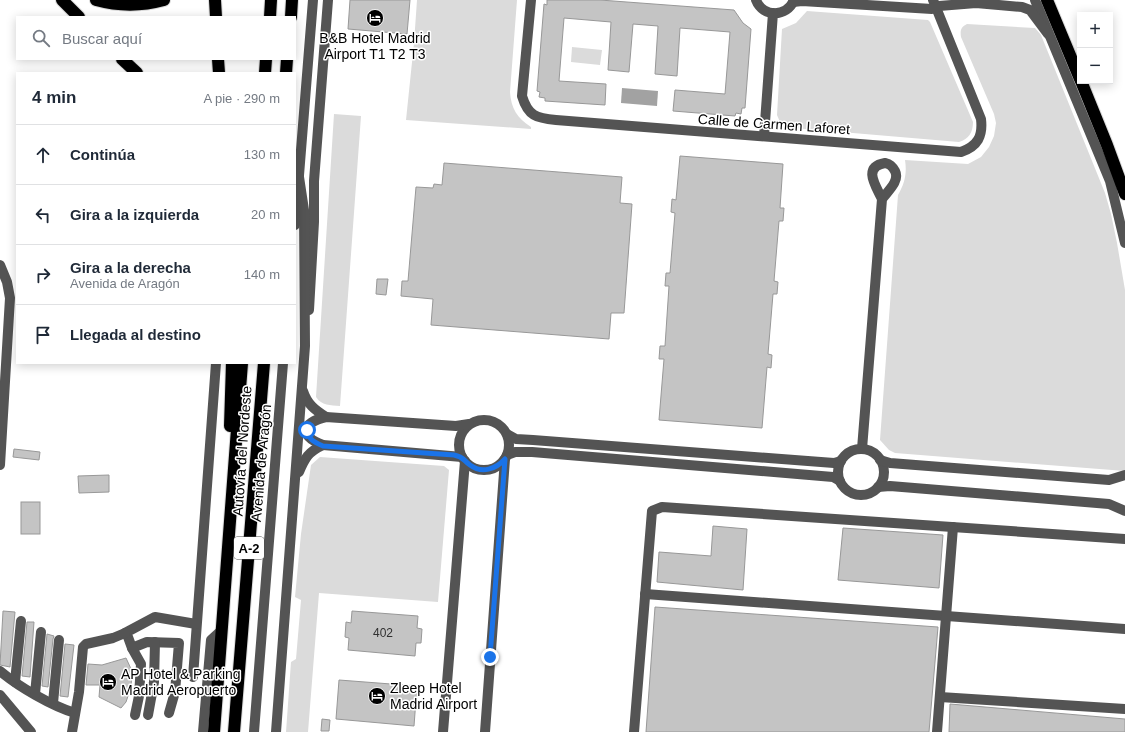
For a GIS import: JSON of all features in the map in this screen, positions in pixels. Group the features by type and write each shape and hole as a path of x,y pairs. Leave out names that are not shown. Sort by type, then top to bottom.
{"highway":[{"path":"62,0 79,16"},
{"path":"96,0 108,3 130,5 162,0"},
{"path":"124,0 162,0"},
{"path":"270,16 271,0"},
{"path":"291,16 292,0"},
{"path":"1047,0 1077,73"},
{"path":"123,60 136,72"},
{"path":"218,60 219,72"},
{"path":"265,72 266,60"},
{"path":"286,72 287,60"},
{"path":"1082,84 1108,144 1125,194"},
{"path":"226,571 232,364"},
{"name":"Autovía del Nordeste","path":"214,732 242,364"},
{"name":"Autovía del Nordeste","path":"234,732 264,364"}],"street":[{"path":"296,213 313,0"},
{"path":"276,732 305,346 311,300 314,181 328,0"},
{"name":"Calle de Carmen Laforet","path":"531,0 522,96 526,108 532,115 544,119 961,152 970,149 981,136 981,119 934,4"},
{"path":"756,0 760,7 773,14 785,11 794,1 932,9 934,4 976,3 1022,7 1030,10 1048,34"},
{"path":"1035,0 1110,181 1125,243"},
{"path":"764,136 773,14"},
{"path":"299,177 304,210 305,346"},
{"path":"862,449 882,198"},
{"path":"0,265 14,298 0,465"},
{"path":"193,677 216,364"},
{"name":"Avenida de Aragón","path":"254,732 283,364"},
{"path":"302,388 306,399 314,409 326,417"},
{"path":"485,732 506,457 509,448 507,434 497,423 483,419 469,424 456,426 326,417 312,421 308,425 307,430 309,437 314,442 323,446 463,459 470,466 485,470 500,465 506,457 515,452 532,452 833,477 840,480"},
{"path":"443,732 463,459 459,448 463,431 469,424"},
{"path":"507,434 516,439 834,463 841,461 850,452 862,449 875,454 880,460 883,466 882,481 872,492 857,494 850,492 844,487 838,474 841,461"},
{"path":"295,483 305,457 317,448 323,446"},
{"path":"880,460 890,463 1109,480 1125,475"},
{"path":"878,487 890,486 1109,504 1125,511"},
{"path":"634,732 652,511 662,507 1125,539"},
{"path":"937,732 953,527"},
{"path":"645,594 1125,629"},
{"path":"72,732 79,692 83,647 86,644 113,638 155,617 196,624"},
{"path":"15,682 21,621"},
{"path":"203,732 211,640 222,630"},
{"path":"35,694 41,632"},
{"path":"125,633 141,664 139,696 135,715"},
{"path":"53,703 59,640"},
{"path":"132,648 147,642 179,643 175,692 169,714"},
{"path":"148,715 154,682 155,642"},
{"path":"0,671 35,694 66,710 76,713"},
{"path":"0,696 32,732"},
{"path":"940,697 1125,710"}],"shaded area":[{"path":"417,0 517,0 510,92 513,108 518,116 531,127 531,129 406,120"},
{"path":"807,11 928,20 973,122 970,135 959,142 794,128 780,122 777,115 782,29 796,23"},
{"path":"967,24 1035,28 1041,35 1105,193 1117,243 1125,290 1125,471 895,453 889,450 880,440 898,195 905,178 905,160 968,164 981,157 989,147 994,136 996,123 994,114 961,37 961,29"},
{"path":"572,47 602,50 600,65 571,62"},
{"path":"622,88 658,91 657,106 621,103"},
{"path":"334,114 361,116 340,406 324,404 316,397"},
{"path":"320,457 444,466 449,470 438,602 319,593 308,732 286,732 291,662 296,659 301,600 295,597 301,534 311,465"}],"building":[{"path":"350,0 410,0 407,34 348,29"},
{"path":"547,0 600,0 734,10 743,23 751,29 745,108 742,108 741,114 736,113 735,116 673,111 675,90 725,94 730,32 680,28 677,76 655,74 658,26 633,24 629,72 608,70 611,22 564,18 559,81 606,84 605,105 545,101 545,98 539,97 540,92 537,91 544,4 547,5"},
{"path":"680,156 783,164 780,208 784,208 783,221 779,221 774,281 778,282 777,294 773,294 768,354 772,355 771,368 767,367 762,428 659,420 664,359 659,359 660,346 665,346 669,286 665,286 666,273 670,273 675,213 671,212 672,199 676,200"},
{"path":"444,163 622,177 620,203 632,204 624,313 611,313 609,339 431,325 433,299 401,296 402,281 408,281 416,187 433,188 434,184 442,185"},
{"path":"377,279 388,279 386,295 376,294"},
{"path":"14,449 40,452 39,460 13,457"},
{"path":"109,475 109,492 79,493 78,476"},
{"path":"21,502 40,502 40,534 21,534"},
{"path":"713,526 747,529 743,590 657,582 659,552 711,556"},
{"path":"843,528 943,535 939,588 838,580"},
{"path":"655,607 938,627 929,732 646,732"},
{"path":"3,611 15,612 10,667 0,665"},
{"path":"352,611 418,616 417,628 422,629 421,643 416,643 415,656 348,650 349,638 345,637 346,622 351,623"},
{"path":"27,622 34,622 30,677 22,676"},
{"path":"47,634 54,636 48,687 42,686"},
{"path":"65,644 74,645 68,697 60,696"},
{"name":"AP Hotel & Parking Madrid Aeropuerto","path":"126,658 132,671 131,687 126,702 121,708 99,697 100,685 86,685 88,664 102,665"},
{"name":"Zleep Hotel Madrid Airport","path":"339,680 417,686 414,726 336,719"},
{"path":"950,704 1125,719 1125,732 949,732"},
{"path":"322,719 330,720 329,731 321,731"}],"place":[{"name":"B&B Hotel Madrid Airport T1 T2 T3","path":"375,18"},
{"name":"AP Hotel & Parking Madrid Aeropuerto","path":"108,682"},
{"name":"Zleep Hotel Madrid Airport","path":"377,696"}],"route":[{"path":"307,430 309,437 314,442 323,446 454,455 462,457 470,466 478,469 485,470 493,468 500,465 505,459 490,657"}]}
